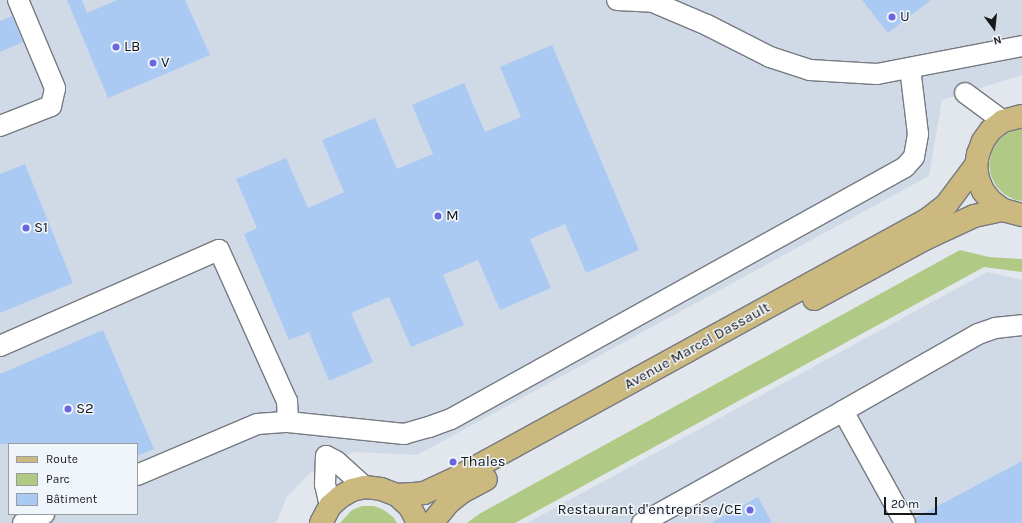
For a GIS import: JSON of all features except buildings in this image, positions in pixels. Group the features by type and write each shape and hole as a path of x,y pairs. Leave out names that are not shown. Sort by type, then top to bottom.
{"main road":[{"path":"1012,119 992,130 983,141 976,165 978,179 983,191 992,202 1013,212"},
{"name":"Avenue Marcel Dassault","path":"397,495 424,493 458,477 928,219 946,205 976,165"},
{"name":"Avenue Marcel Dassault","path":"432,523 448,503 469,488 927,238 974,216 1013,212"},
{"path":"326,514 346,493 365,488 381,489 397,495 410,507 418,523"}],"lane":[{"path":"0,126 51,106 55,88 18,0"},
{"path":"617,0 653,2 707,25 770,56 810,70 877,74 1022,46"},
{"path":"138,475 257,424 288,422 404,434 451,419 905,167 914,156 918,134 910,68"},
{"path":"965,93 1012,119"},
{"path":"0,346 219,250 287,401 288,422"},
{"path":"642,523 978,334 995,328 1022,325"},
{"path":"843,411 905,523"},
{"path":"326,514 326,456 336,460 365,488"},
{"path":"23,523 42,515"}],"shaded area":[{"path":"0,0 1022,0 1022,75 942,100 929,176 417,455 354,452 310,473 287,497 276,523 0,523"},
{"path":"987,272 1022,280 1022,523 527,523"}],"green space":[{"path":"1022,128 1022,201 1015,200 1004,194 996,186 991,176 989,164 992,151 998,141 1008,133"},
{"path":"960,250 989,257 1022,259 1022,272 984,267 515,523 467,523 479,514"},
{"path":"362,506 374,506 384,510 393,517 397,523 340,523 352,510"}],"place":[{"name":"U","path":"892,17"},
{"name":"LB","path":"116,47"},
{"name":"V","path":"153,63"},
{"name":"M","path":"438,216"},
{"name":"S1","path":"26,228"},
{"name":"S2","path":"68,409"},
{"name":"Thales","path":"453,462"},
{"name":"Restaurant d'entreprise/CE","path":"750,510"}]}
